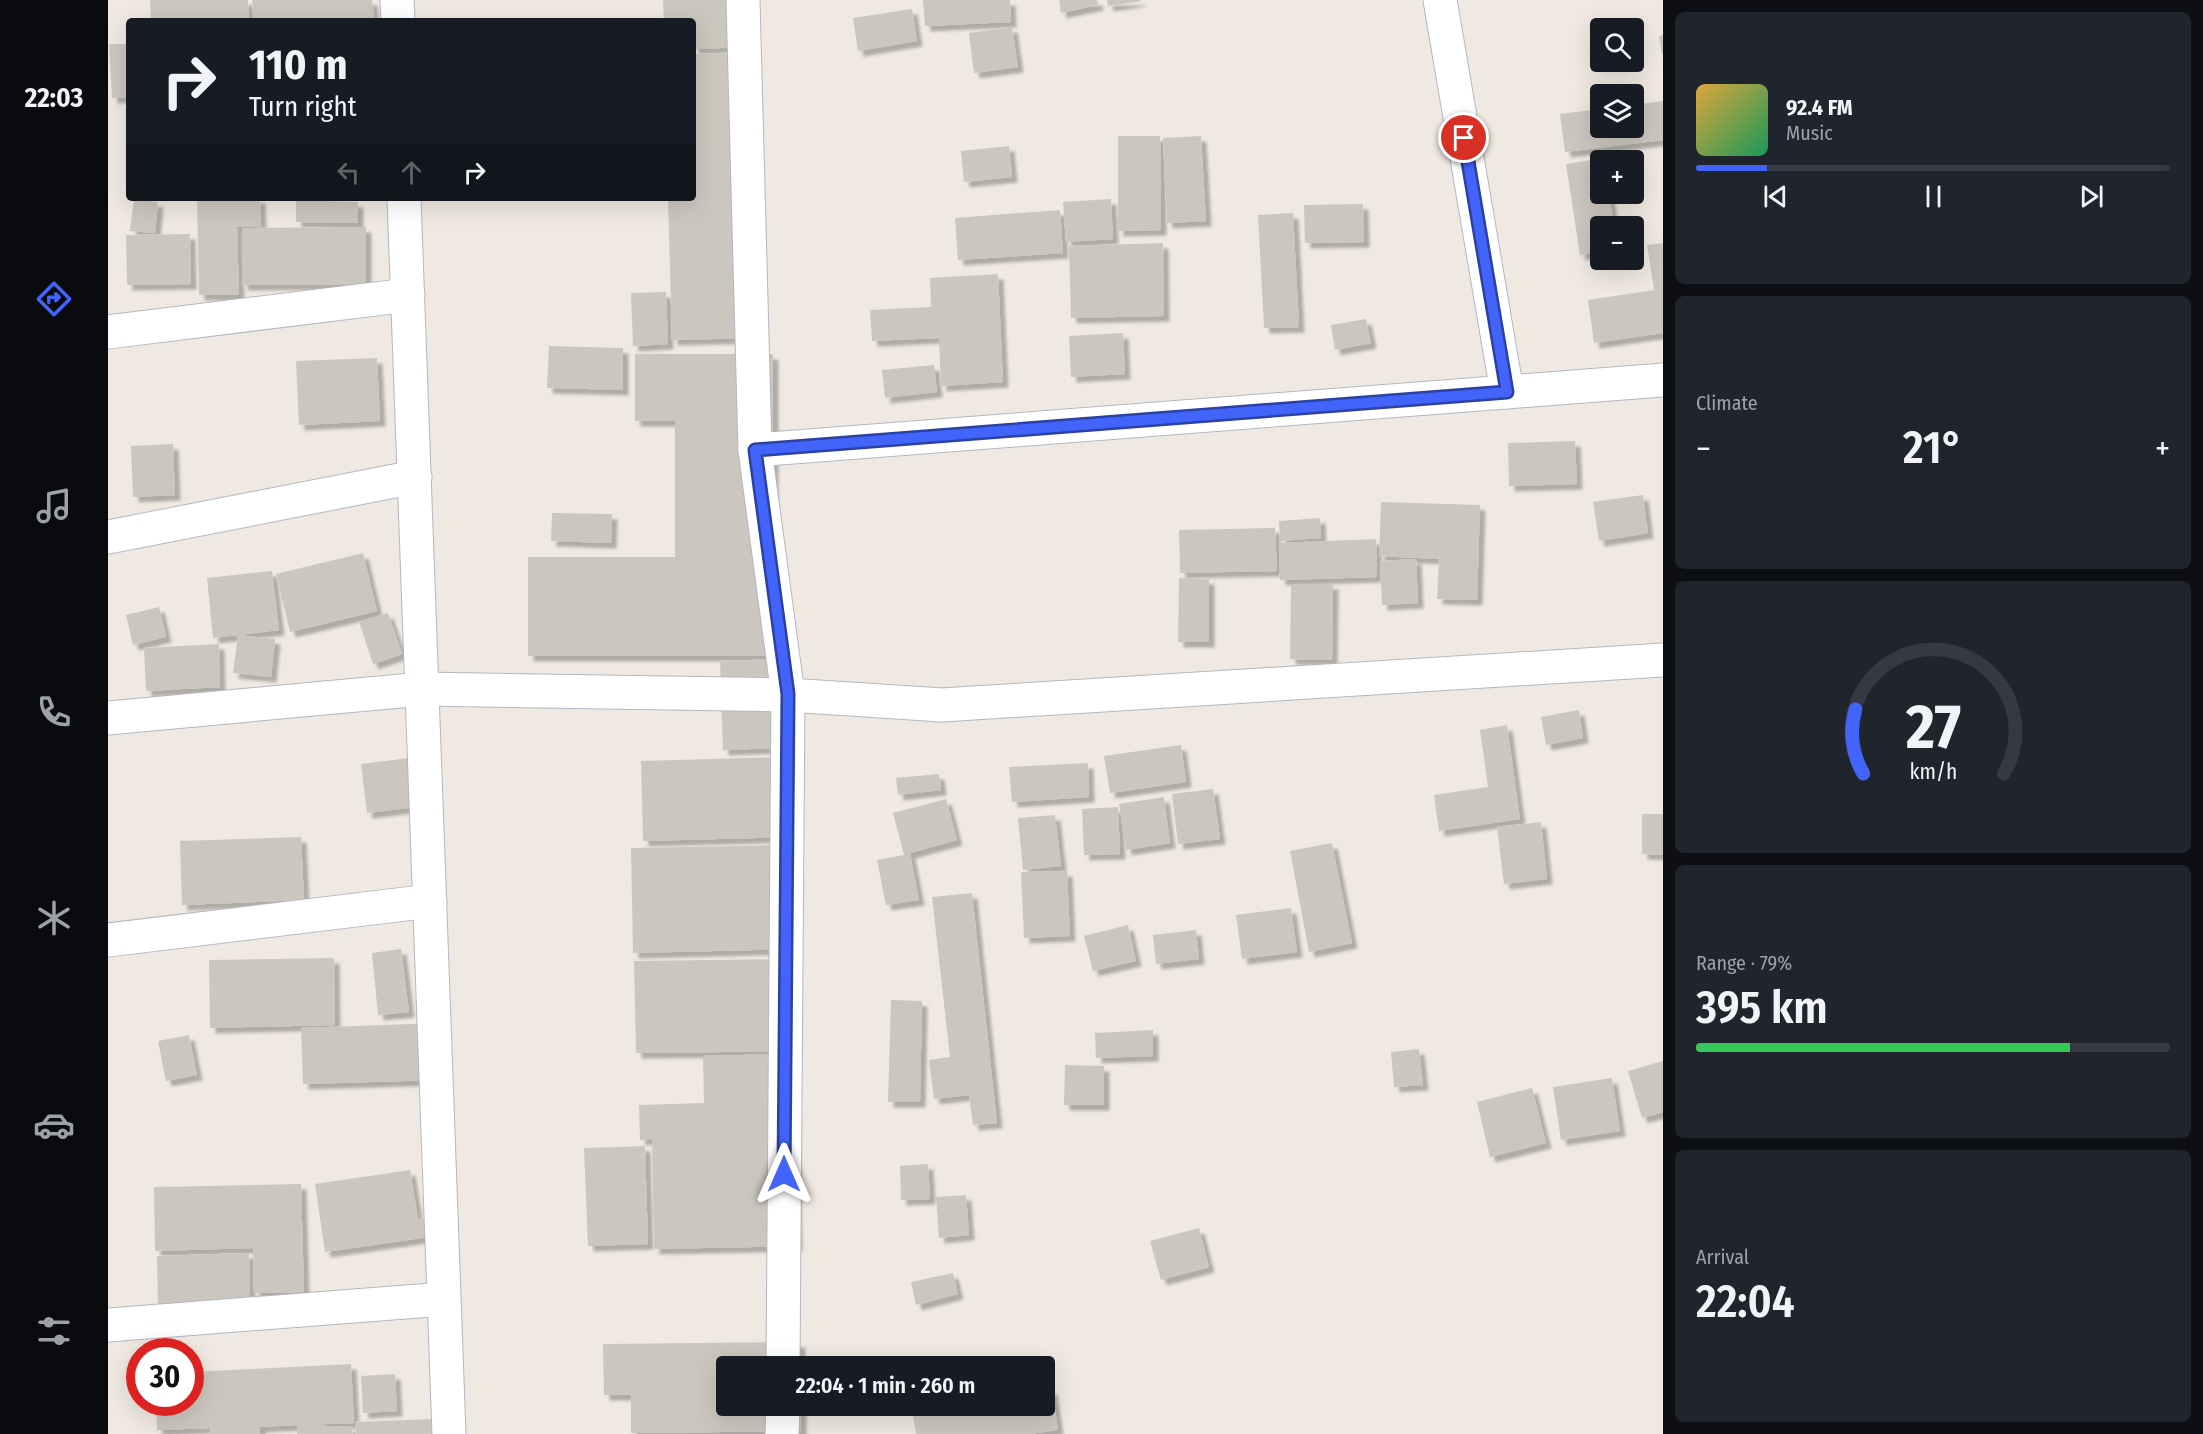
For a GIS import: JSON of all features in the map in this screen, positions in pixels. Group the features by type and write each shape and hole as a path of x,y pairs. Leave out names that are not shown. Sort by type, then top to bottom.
{"street":[{"path":"397,0 398,18"},
{"path":"744,0 755,450 788,694 783,1356"},
{"path":"1440,0 1507,392"},
{"path":"404,201 449,1434"},
{"path":"108,332 408,295"},
{"path":"755,450 1663,380"},
{"path":"108,537 415,477"},
{"path":"108,718 422,689 788,694 942,705 1663,660"},
{"path":"108,940 430,901"},
{"path":"108,1325 444,1299"},
{"path":"783,1416 783,1434"}],"building":[{"path":"150,0 248,0 249,18 151,18"},
{"path":"252,0 372,0 374,18 254,18"},
{"path":"663,0 748,0 749,47 696,49 696,18 664,18"},
{"path":"923,0 1010,0 1011,22 925,26"},
{"path":"1059,0 1097,0 1098,5 1061,13"},
{"path":"1107,0 1141,0 1141,1 1108,6"},
{"path":"912,9 917,41 858,51 853,18"},
{"path":"1012,27 1018,67 974,73 969,33"},
{"path":"1663,35 1663,54 1662,54 1659,36"},
{"path":"109,44 126,44 126,97 112,98"},
{"path":"750,52 757,338 672,340 668,201 696,201 696,54"},
{"path":"1663,101 1663,140 1565,152 1560,114 1590,110 1590,138 1644,138 1644,104"},
{"path":"1118,136 1160,136 1161,230 1118,231"},
{"path":"1201,136 1206,221 1167,223 1163,138"},
{"path":"1009,146 1012,177 964,182 961,151"},
{"path":"1590,160 1590,204 1611,204 1612,216 1590,216 1590,254 1580,255 1566,164"},
{"path":"1111,199 1113,239 1066,242 1063,202"},
{"path":"134,201 158,202 155,233 130,231"},
{"path":"197,201 260,201 261,226 237,227 239,295 199,295"},
{"path":"296,201 358,202 358,223 296,222"},
{"path":"1363,204 1364,242 1305,243 1304,205"},
{"path":"1060,210 1063,253 958,260 955,218"},
{"path":"1293,213 1299,327 1264,328 1258,215"},
{"path":"366,227 366,284 242,285 242,228"},
{"path":"190,234 191,284 127,285 126,235"},
{"path":"1163,243 1164,316 1071,318 1069,246"},
{"path":"1663,243 1663,333 1594,343 1588,300 1654,290 1647,245"},
{"path":"998,274 1003,382 941,386 939,338 872,341 870,310 931,307 930,278"},
{"path":"666,292 668,344 633,346 631,293"},
{"path":"1366,319 1371,343 1335,350 1331,325"},
{"path":"1123,333 1125,374 1071,377 1069,336"},
{"path":"549,346 623,348 623,390 547,388"},
{"path":"635,354 773,354 773,656 528,656 528,557 675,557 675,421 635,421"},
{"path":"377,358 380,421 299,425 296,361"},
{"path":"934,365 937,392 885,398 882,370"},
{"path":"1575,441 1577,484 1509,486 1508,443"},
{"path":"173,444 175,495 133,497 131,446"},
{"path":"1643,495 1648,533 1599,541 1593,502"},
{"path":"1381,502 1480,505 1477,600 1437,599 1439,559 1379,556"},
{"path":"552,513 612,514 611,543 551,541"},
{"path":"1320,518 1321,538 1280,541 1279,521"},
{"path":"1275,528 1277,571 1180,573 1179,530"},
{"path":"1376,539 1377,577 1280,580 1279,543"},
{"path":"363,553 377,611 290,632 276,574"},
{"path":"1416,559 1418,603 1382,605 1380,561"},
{"path":"272,571 279,630 213,638 207,578"},
{"path":"1179,578 1209,579 1209,642 1178,642"},
{"path":"1291,584 1333,584 1332,660 1290,659"},
{"path":"159,607 166,637 133,645 126,615"},
{"path":"388,613 402,654 373,664 359,622"},
{"path":"238,635 275,639 271,677 233,673"},
{"path":"219,644 220,687 146,691 144,648"},
{"path":"778,659 781,748 723,750 720,661"},
{"path":"1579,710 1583,738 1546,745 1541,717"},
{"path":"1507,725 1520,819 1439,831 1434,795 1488,787 1480,730"},
{"path":"1181,745 1186,782 1110,793 1104,756"},
{"path":"787,757 789,837 643,841 641,761"},
{"path":"409,758 416,807 367,813 361,764"},
{"path":"1088,763 1089,797 1012,802 1009,767"},
{"path":"939,774 941,790 898,795 896,778"},
{"path":"1213,789 1220,839 1178,844 1172,794"},
{"path":"1164,797 1170,843 1126,850 1119,804"},
{"path":"946,799 957,840 910,853 919,900 886,905 877,860 904,855 893,813"},
{"path":"1118,807 1120,854 1084,855 1082,809"},
{"path":"1642,814 1663,814 1663,855 1642,854"},
{"path":"1055,815 1061,866 1023,870 1018,818"},
{"path":"1541,822 1547,879 1504,884 1497,827"},
{"path":"301,837 304,900 182,905 180,841"},
{"path":"1332,843 1352,943 1309,952 1290,851"},
{"path":"788,845 790,949 633,953 631,848"},
{"path":"1067,871 1070,936 1024,938 1021,872"},
{"path":"972,893 997,1123 973,1125 969,1095 934,1099 929,1060 950,1057 932,897"},
{"path":"1291,908 1297,952 1242,959 1236,915"},
{"path":"1128,925 1136,961 1093,971 1084,936"},
{"path":"1196,930 1199,959 1156,964 1153,935"},
{"path":"401,949 409,1012 378,1015 372,953"},
{"path":"334,958 335,1025 210,1028 209,960"},
{"path":"794,959 796,1051 636,1053 634,961"},
{"path":"891,1000 922,1001 920,1102 888,1102"},
{"path":"438,1023 439,1080 303,1084 301,1028"},
{"path":"1153,1030 1153,1056 1096,1058 1095,1033"},
{"path":"189,1035 197,1075 166,1081 158,1041"},
{"path":"1419,1049 1423,1085 1394,1087 1391,1052"},
{"path":"793,1054 797,1246 654,1249 652,1139 640,1140 639,1105 704,1103 703,1056"},
{"path":"1663,1061 1663,1112 1642,1118 1628,1071"},
{"path":"1065,1065 1104,1066 1104,1105 1064,1105"},
{"path":"1612,1078 1620,1131 1561,1140 1553,1087"},
{"path":"1532,1088 1546,1143 1490,1157 1477,1102"},
{"path":"645,1146 648,1244 588,1246 584,1148"},
{"path":"928,1164 930,1199 901,1200 900,1166"},
{"path":"410,1170 418,1219 440,1216 443,1235 325,1252 315,1184"},
{"path":"301,1184 304,1292 254,1293 253,1248 155,1251 154,1187"},
{"path":"966,1195 969,1235 939,1238 936,1197"},
{"path":"1199,1228 1209,1267 1161,1280 1150,1241"},
{"path":"249,1253 250,1303 158,1306 157,1256"},
{"path":"953,1273 958,1294 916,1305 911,1282"},
{"path":"800,1342 800,1356 716,1356 716,1416 801,1416 801,1431 631,1433 631,1395 604,1395 603,1344"},
{"path":"351,1364 354,1423 299,1425 353,1427 352,1434 297,1434 297,1425 260,1427 260,1434 210,1434 210,1428 157,1430 156,1416 204,1416 204,1371"},
{"path":"395,1374 397,1411 363,1413 361,1376"},
{"path":"1055,1410 1058,1430 1029,1434 916,1434 913,1416 1055,1416"},
{"path":"457,1418 457,1434 356,1434 355,1422"}],"route":[{"path":"784,1174 788,694 755,450 1507,392 1464,138"}]}
